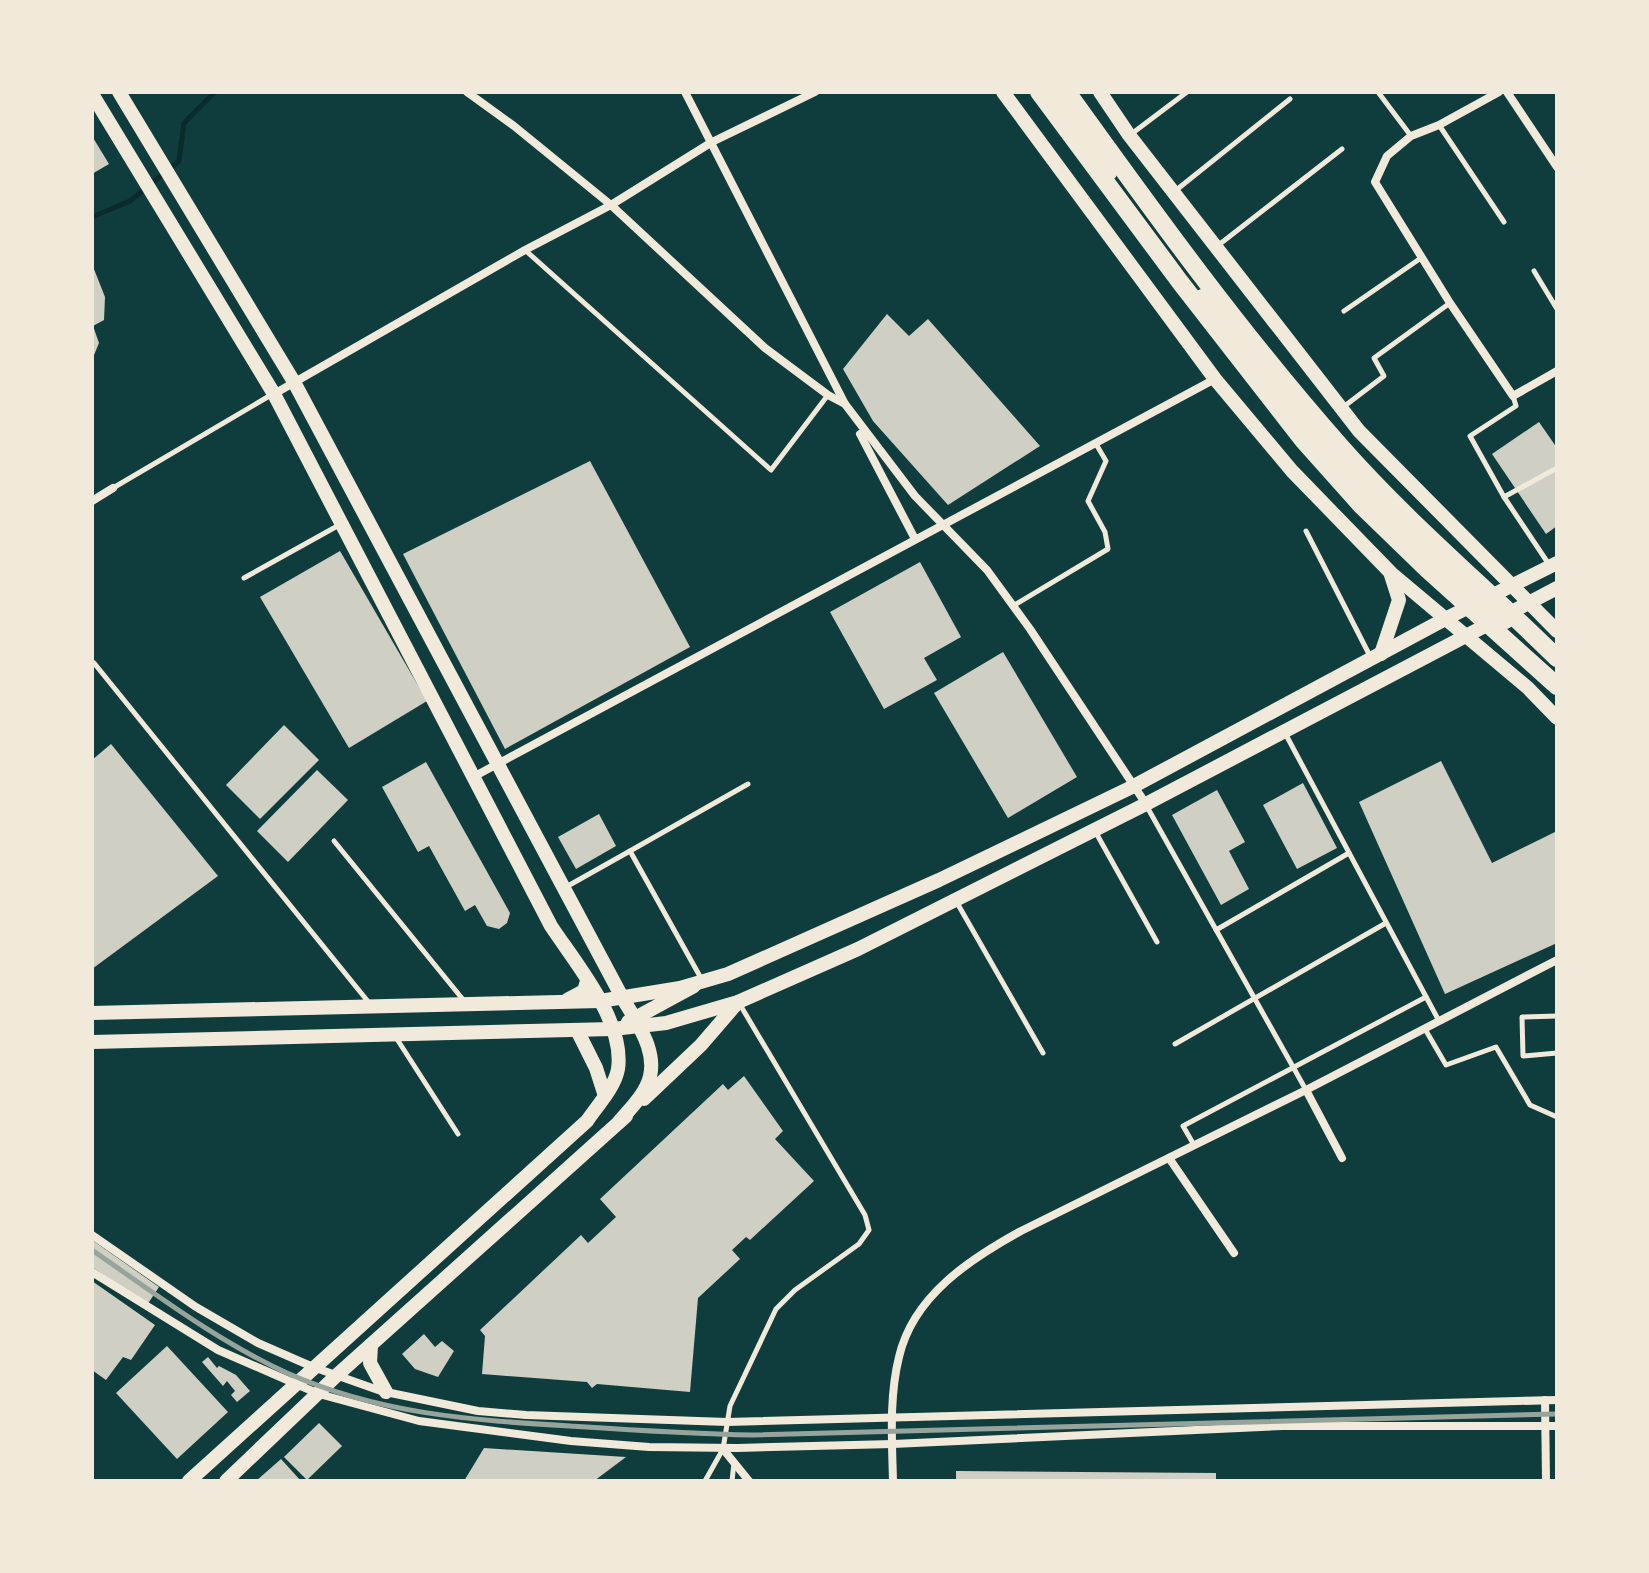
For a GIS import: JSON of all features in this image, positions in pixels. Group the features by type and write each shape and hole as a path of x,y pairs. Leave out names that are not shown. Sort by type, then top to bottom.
{"highway":[{"path":"1039,92 1171,271 1303,440 1361,505 1427,569 1557,686"},
{"path":"1067,92 1171,236 1340,446 1400,510 1557,658"}],"main road":[{"path":"119,92 294,382 637,1023 652,1063 652,1074 643,1092 619,1122"},
{"path":"1003,92 1215,379 1292,471 1391,573 1528,688 1557,718"},
{"path":"1053,92 1185,275 1330,452 1391,518 1498,619 1557,642"},
{"path":"1100,92 1129,135 1359,431 1557,631"},
{"path":"92,94 274,394 551,926 600,1001 613,1029 618,1071 587,1121 189,1481"},
{"path":"92,1013 600,1001 623,999 728,974 939,880 1132,787 1447,618 1554,565"},
{"path":"1376,656 1399,600 1391,573"},
{"path":"92,1042 613,1029 637,1023 666,1023 738,1002 858,949 955,901 1557,588"},
{"path":"1498,619 1528,688"},
{"path":"559,1003 584,991 587,981"},
{"path":"637,1023 703,981"},
{"path":"226,1481 336,1376 619,1122 701,1045 738,1002"},
{"path":"577,1030 596,1068 605,1096"},
{"path":"371,1345 370,1363 386,1392"}],"street":[{"path":"467,92 611,205 765,348 845,404 891,466 943,526 987,570 1146,804"},
{"path":"685,92 915,539"},
{"path":"274,394 525,250 611,205 712,142 815,92"},
{"path":"1499,92 1439,125 1411,136 1387,156 1375,182 1450,303 1513,396 1557,371"},
{"path":"1507,92 1557,167"},
{"path":"475,776 1215,379"},
{"path":"92,501 113,488"},
{"path":"893,1481 893,1393 899,1354 916,1319 946,1282 976,1257 1557,960"},
{"path":"1306,1090 1342,1158"},
{"path":"1169,1158 1234,1253"},
{"path":"92,1235 225,1325 313,1367 386,1392 478,1411 727,1422 1557,1400"},
{"path":"92,1272 187,1333 253,1367 319,1394 419,1421 586,1442 723,1449 1282,1426 1557,1426"},
{"path":"1545,1400 1546,1481"},
{"path":"723,1449 749,1481"}],"lane":[{"path":"1129,135 1187,92"},
{"path":"1378,92 1411,136"},
{"path":"1174,193 1290,99"},
{"path":"1439,125 1504,222"},
{"path":"1216,247 1342,149"},
{"path":"525,250 771,470 828,395"},
{"path":"1344,311 1421,258"},
{"path":"1534,271 1557,309"},
{"path":"1342,409 1384,376 1374,358 1450,303"},
{"path":"113,488 274,394"},
{"path":"1513,396 1516,406 1470,436 1504,497 1554,565"},
{"path":"1013,606 1108,549 1105,532 1088,501 1106,461 1096,444"},
{"path":"1504,497 1557,468"},
{"path":"244,578 343,523"},
{"path":"1306,531 1376,656"},
{"path":"94,663 373,1007"},
{"path":"1285,732 1439,1021"},
{"path":"564,888 748,784"},
{"path":"1146,804 1306,1090"},
{"path":"1094,830 1157,942"},
{"path":"334,841 468,1005"},
{"path":"630,851 703,981"},
{"path":"1216,930 1349,853"},
{"path":"955,901 1043,1053"},
{"path":"1175,1044 1386,923"},
{"path":"1194,1145 1183,1126 1426,997"},
{"path":"705,1481 723,1449 730,1406 776,1309 795,1290 859,1244 869,1230 865,1215 738,1002"},
{"path":"1557,1016 1522,1017 1523,1056 1557,1053"},
{"path":"1425,1028 1446,1065 1496,1047 1530,1105 1557,1117"},
{"path":"395,1035 458,1134"},
{"path":"732,1481 734,1462"}],"building":[{"path":"92,136 109,164 92,174"},
{"path":"92,264 105,297 104,320 93,326 99,343 92,360"},
{"path":"887,314 909,336 928,319 1040,446 948,505 873,421 843,369"},
{"path":"1539,422 1557,448 1557,526 1546,534 1492,454"},
{"path":"590,461 690,647 505,749 403,554"},
{"path":"340,551 427,701 349,748 260,597"},
{"path":"920,562 961,637 924,658 937,680 884,709 830,612"},
{"path":"1003,652 1077,777 1008,818 934,693"},
{"path":"284,725 319,760 260,819 226,785"},
{"path":"111,744 218,876 92,969 92,760"},
{"path":"1441,761 1492,863 1557,831 1557,943 1445,994 1359,802"},
{"path":"426,762 510,913 507,923 499,929 487,926 475,905 465,911 429,846 418,852 382,787"},
{"path":"317,770 348,800 288,862 257,831"},
{"path":"1303,783 1337,848 1297,869 1263,805"},
{"path":"1217,790 1245,842 1229,851 1249,889 1221,905 1172,815"},
{"path":"599,814 616,846 576,869 558,837"},
{"path":"744,1076 783,1131 775,1139 814,1181 750,1240 746,1237 732,1250 740,1259 698,1298 690,1392 597,1384 592,1388 587,1382 482,1374 485,1336 480,1330 581,1235 588,1243 616,1217 600,1199 723,1084 728,1090"},
{"path":"92,1240 159,1287 147,1305 92,1267"},
{"path":"92,1281 155,1325 131,1360 123,1357 106,1380 92,1370"},
{"path":"424,1334 435,1347 442,1341 454,1351 438,1377 415,1369 402,1354"},
{"path":"167,1346 228,1412 177,1459 116,1393"},
{"path":"208,1357 217,1368 219,1366 236,1375 250,1391 237,1402 231,1395 235,1391 227,1381 223,1386 202,1362"},
{"path":"319,1423 342,1446 307,1480 284,1457"},
{"path":"484,1448 626,1457 594,1481 464,1481"},
{"path":"281,1459 301,1481 256,1481"},
{"path":"956,1471 1216,1473 1216,1481 956,1481"}],"waterway":[{"path":"92,217 130,201 179,161 184,123 215,92"}],"railway":[{"path":"92,1250 211,1331 287,1373 356,1398 461,1417 533,1424 752,1435 1557,1414"}]}
